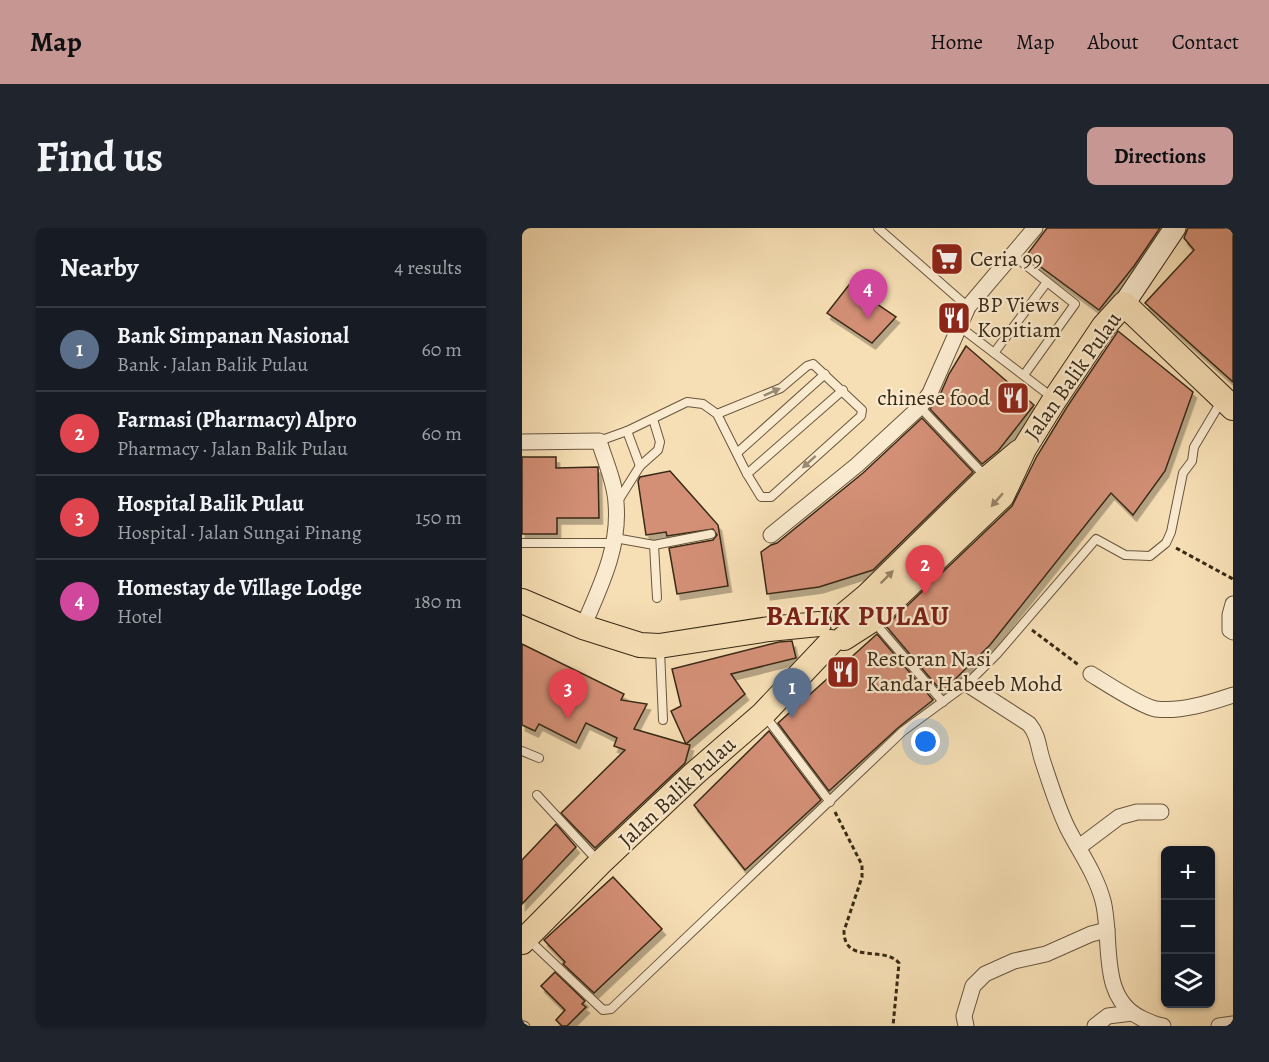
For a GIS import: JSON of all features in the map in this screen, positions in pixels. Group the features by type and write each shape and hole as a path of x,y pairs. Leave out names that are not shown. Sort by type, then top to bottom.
{"main road":[{"name":"Jalan Balik Pulau","path":"834,630 872,620 1002,496 1024,448 1055,399 1104,326 1124,304"},
{"path":"1124,304 1228,404"},
{"name":"Jalan Balik Pulau","path":"524,940 600,863 694,774 764,714 834,630 988,479 1024,448"},
{"path":"522,601 583,627 640,645 659,646 769,629 834,630"}],"street":[{"path":"771,535 857,465 920,407 930,393 968,307 1035,228"},
{"path":"1124,304 1174,228"},
{"path":"522,442 599,441 616,504 615,540 611,560 583,627"},
{"path":"1233,604 1230,615 1230,630 1233,632"},
{"path":"1091,674 1155,709 1199,706 1233,695"},
{"path":"967,684 1029,724 1035,731 1042,759 1067,826 1099,887 1104,903 1112,982 1118,997 1132,1014"},
{"path":"1079,847 1119,817 1137,812 1161,812"},
{"path":"966,1026 964,1016 973,986 986,974 1014,961 1046,954 1091,934 1107,930"},
{"path":"1095,1026 1108,1016 1132,1014 1163,1026"},
{"path":"1219,1026 1233,1024"}],"lane":[{"path":"879,228 968,307"},
{"path":"1013,255 1076,304 1024,375"},
{"path":"994,353 1047,282"},
{"path":"960,327 1055,399"},
{"path":"599,441 687,402 702,404 717,414 761,497 771,497 861,416 861,407 817,365 810,364 781,388 717,414"},
{"path":"737,453 825,374"},
{"path":"747,474 843,390"},
{"path":"524,940 603,1010 611,1009 903,731 967,684 1023,624 1096,539 1125,555 1141,556 1150,556 1166,543 1171,532 1183,473 1192,461 1194,447 1228,404"},
{"path":"920,407 988,479"},
{"path":"616,504 640,466 659,446 660,442 653,418"},
{"path":"627,430 640,466"},
{"path":"522,543 615,540 654,545 711,534"},
{"path":"654,545 657,598"},
{"path":"872,620 943,702"},
{"path":"659,646 663,720"},
{"path":"764,714 830,802"},
{"path":"522,751 539,758"},
{"path":"537,795 600,863"}],"path":[{"path":"1166,543 1233,579"},
{"path":"1023,624 1091,674"},
{"path":"830,802 862,865 862,877 844,931 844,939 846,945 854,951 890,956 899,963 893,1026"}],"building":[{"path":"1047,228 1160,228 1134,266 1099,310 1026,256"},
{"path":"1188,228 1233,228 1233,382 1145,303 1194,250 1184,238"},
{"path":"849,285 896,317 872,343 827,313"},
{"path":"1118,331 1193,392 1165,471 1133,515 1111,493 990,645 942,692 886,626 1012,506 1037,456"},
{"path":"966,346 1034,405 998,451 982,464 930,409 939,397 949,374"},
{"path":"922,418 973,472 873,570 819,587 767,594 761,552 777,543 863,473"},
{"path":"522,457 556,457 556,468 598,467 599,518 557,518 557,534 522,534"},
{"path":"670,471 718,525 728,586 677,594 669,548 713,540 717,535 713,529 667,536 666,532 646,535 638,481 640,477"},
{"path":"877,634 933,700 899,727 829,791 778,723"},
{"path":"792,641 796,658 731,674 745,694 686,744 671,711 681,706 672,669 779,642"},
{"path":"522,644 624,694 621,700 647,704 634,729 690,745 685,763 595,848 561,813 625,750 614,746 617,738 586,723 576,743 539,724 535,731 522,725"},
{"path":"769,731 821,800 745,870 694,805"},
{"path":"556,824 576,847 522,904 522,860"},
{"path":"613,877 662,929 594,993 563,964 565,962 544,940"},
{"path":"555,972 585,1001 582,1004 586,1007 567,1026 562,1026 556,1020 565,1010 541,986"}],"place":[{"name":"Ceria 99","path":"947,259"},
{"name":"BP Views Kopitiam","path":"954,318"},
{"name":"Homestay de Village Lodge","path":"868,319"},
{"name":"chinese food","path":"1013,398"},
{"name":"Farmasi (Pharmacy) Alpro","path":"925,595"},
{"name":"Restoran Nasi Kandar Habeeb Mohd","path":"843,672"},
{"name":"Bank Simpanan Nasional","path":"792,718"},
{"name":"Hospital Balik Pulau","path":"568,719"}],"district":[{"name":"BALIK PULAU","path":"858,616"}]}
